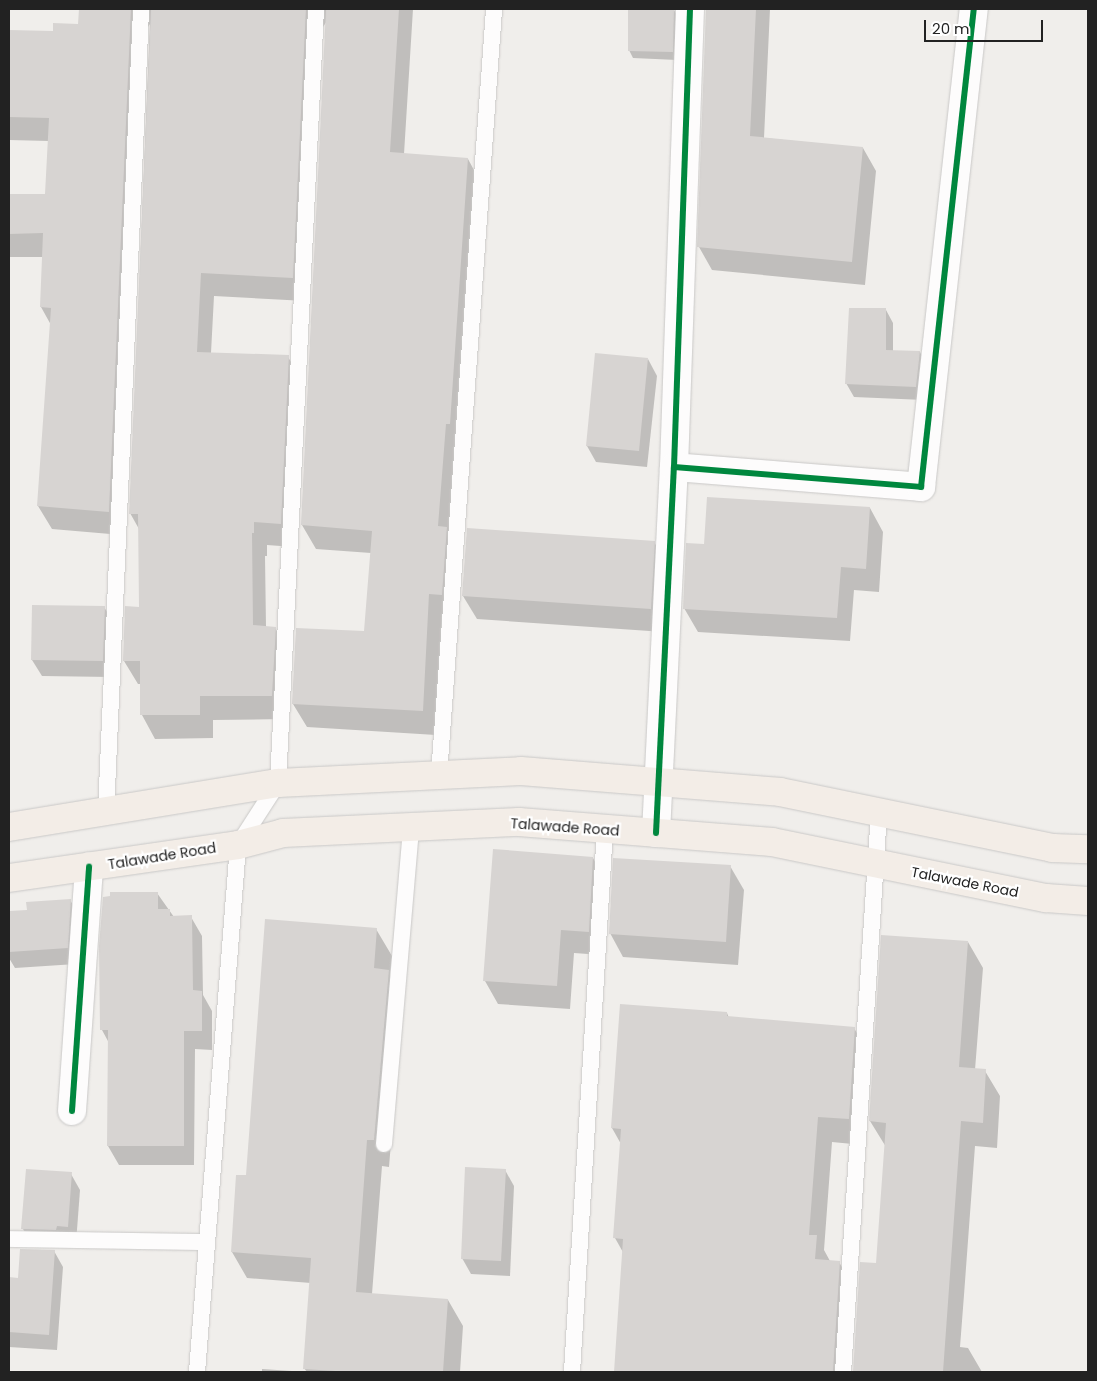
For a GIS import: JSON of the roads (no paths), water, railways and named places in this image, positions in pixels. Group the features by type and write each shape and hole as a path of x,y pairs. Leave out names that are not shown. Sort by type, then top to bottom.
{"main road":[{"path":"9,827 278,783 521,771 659,784 780,792 1052,848 1088,849"},
{"name":"Talawade Road","path":"9,878 238,845 283,833 519,822 772,842 1046,898 1088,901"}],"street":[{"path":"656,833 674,467 690,9"},
{"path":"674,467 921,487 974,9"},
{"path":"72,1112 89,867"}],"lane":[{"path":"106,812 141,9"},
{"path":"197,1372 238,845 278,783 316,9"},
{"path":"439,775 494,9"},
{"path":"843,1372 874,863 879,812"},
{"path":"384,1144 411,827"},
{"path":"572,1372 605,829"},
{"path":"9,1239 207,1242"}]}
